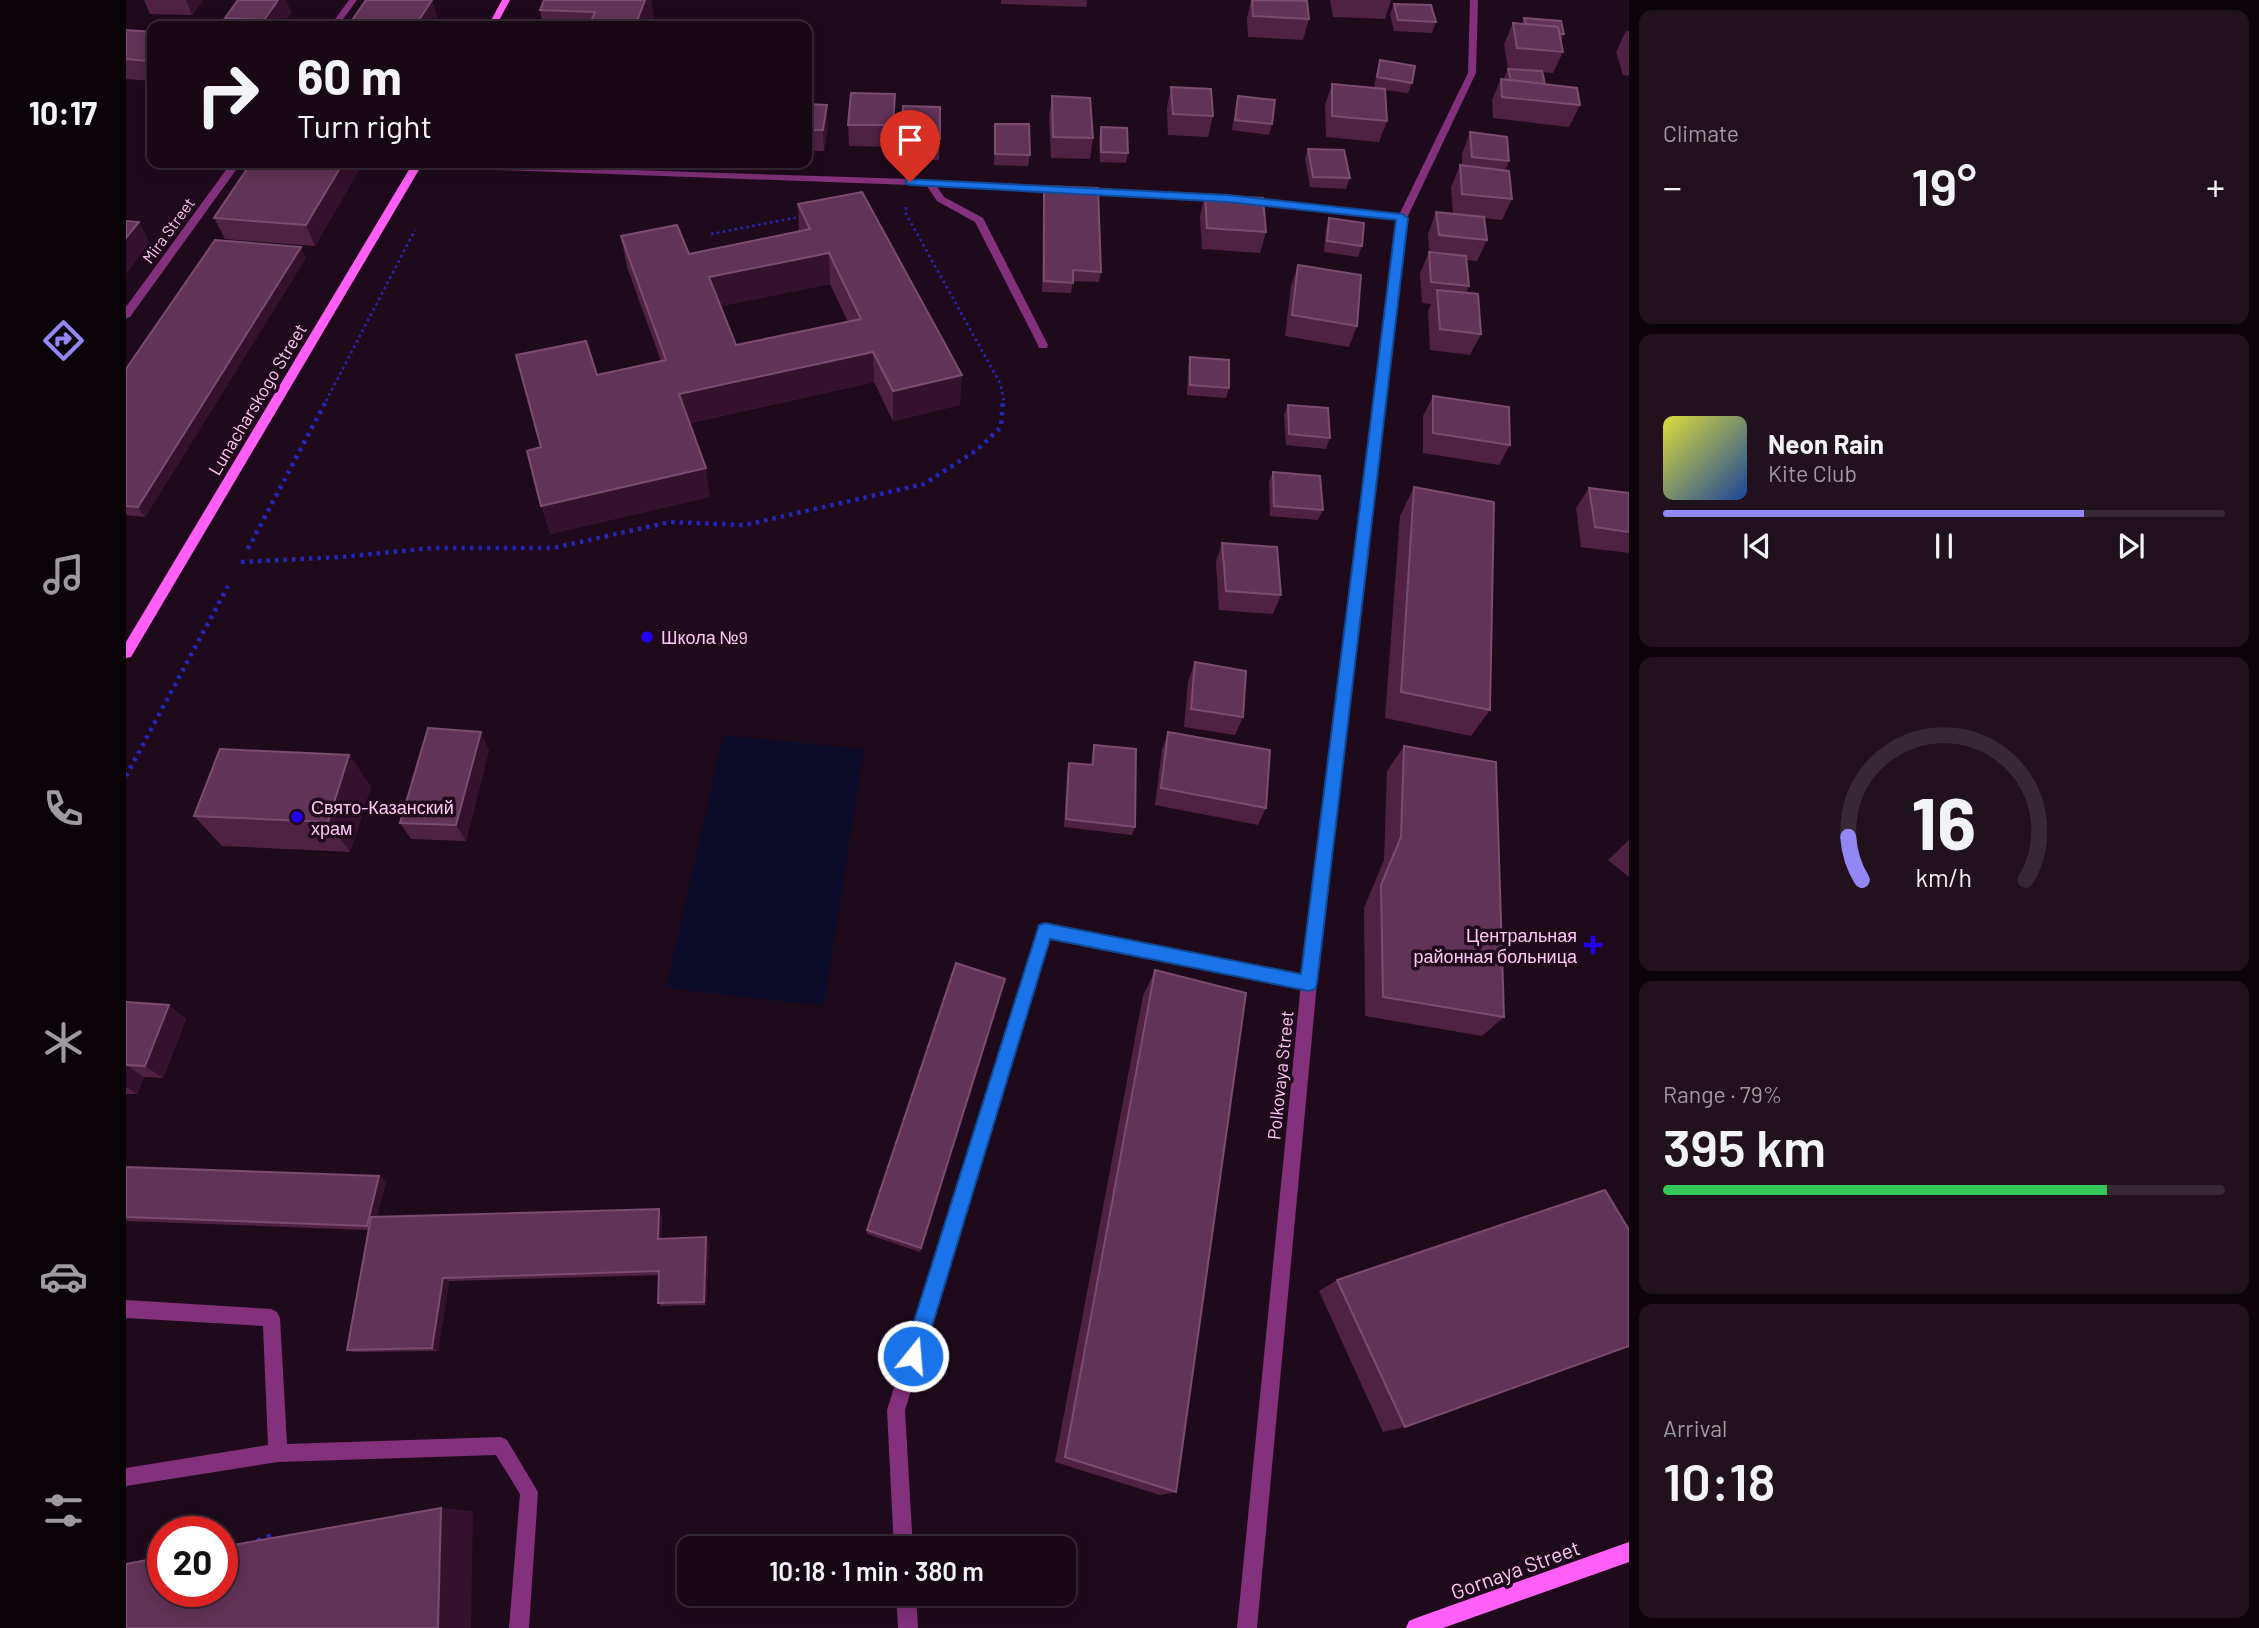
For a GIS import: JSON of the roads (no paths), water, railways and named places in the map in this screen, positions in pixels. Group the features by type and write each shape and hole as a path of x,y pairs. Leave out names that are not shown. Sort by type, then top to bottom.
{"main road":[{"path":"495,21 506,0"},
{"name":"Lunacharskogo Street","path":"126,653 414,168"},
{"name":"Gornaya Street","path":"1416,1628 1629,1552"}],"street":[{"path":"338,21 353,0"},
{"name":"Polkovaya Street","path":"1247,1628 1309,983 1402,218 1472,73 1475,0"},
{"name":"Mira Street","path":"126,315 232,168"},
{"path":"547,168 1228,198 1402,218"},
{"path":"930,183 940,199 979,220 1043,345"},
{"path":"903,1536 896,1410 1045,930 1309,983"},
{"path":"126,1309 271,1318 278,1453"},
{"path":"126,1477 278,1453 501,1446 529,1492 519,1628"},
{"path":"907,1606 908,1628"}],"place":[{"name":"Школа №9","path":"647,637"},
{"name":"Свято-Казанский храм","path":"297,817"},
{"name":"Центральная районная больница","path":"1593,945"}]}
